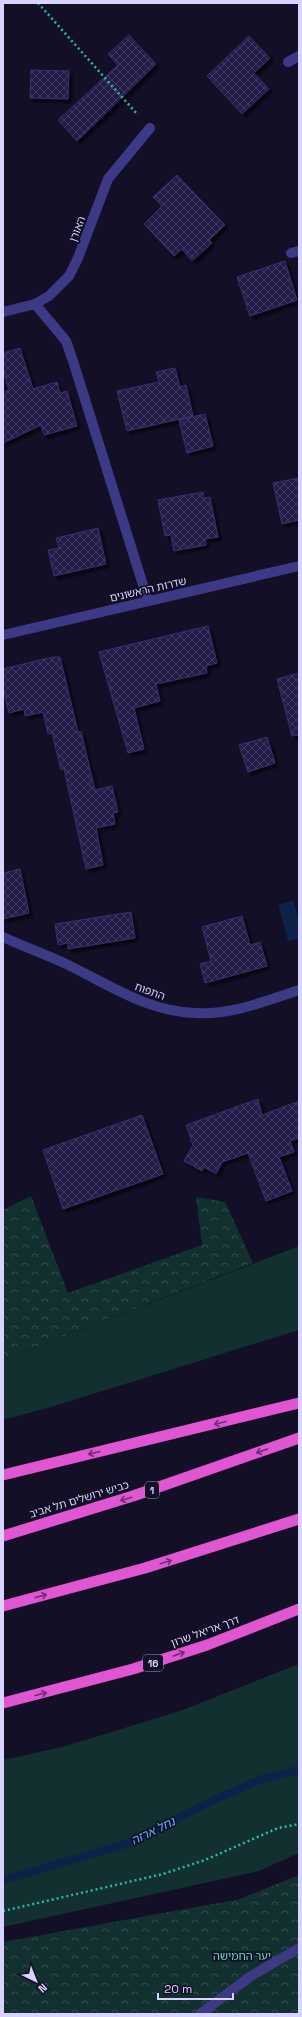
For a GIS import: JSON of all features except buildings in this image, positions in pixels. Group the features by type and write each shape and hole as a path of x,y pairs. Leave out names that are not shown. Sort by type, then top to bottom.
{"highway":[{"path":"3,1475 299,1403"},
{"name":"כביש ירושלים תל אביב","path":"3,1536 133,1496 299,1438"},
{"path":"3,1606 145,1568 299,1519"},
{"name":"דרך אריאל שרון","path":"3,1703 94,1680 148,1664 207,1645 299,1609"}],"street":[{"path":"288,62 299,56"},
{"name":"האורן","path":"3,312 35,304 49,296 69,276 78,258 108,179 150,128"},
{"path":"35,304 66,341 148,602"},
{"name":"שדרות הראשונים","path":"3,635 299,566"},
{"name":"התפוח","path":"3,937 62,962 138,1000 169,1010 197,1014 223,1012 246,1007 299,990"},
{"path":"200,2014 251,1976 299,1948"}],"path":[{"path":"38,3 150,128"},
{"path":"3,1911 164,1874 205,1860 278,1828 299,1824"}],"green space":[{"path":"31,1196 68,1293 202,1245 196,1197 225,1202 253,1263 3,1360 3,1210"},
{"path":"299,1246 299,1330 51,1407 3,1420 3,1360"},
{"path":"299,1664 299,1853 259,1871 3,1927 3,1760 62,1747 180,1711"},
{"name":"יער החמישה","path":"299,1875 299,2014 3,2014 3,1942 240,1899"}],"water":[{"path":"293,900 299,921 299,938 288,941 278,905"}],"waterway":[{"name":"נחל ארזה","path":"3,1880 126,1844 212,1801 259,1780 299,1770"}]}
